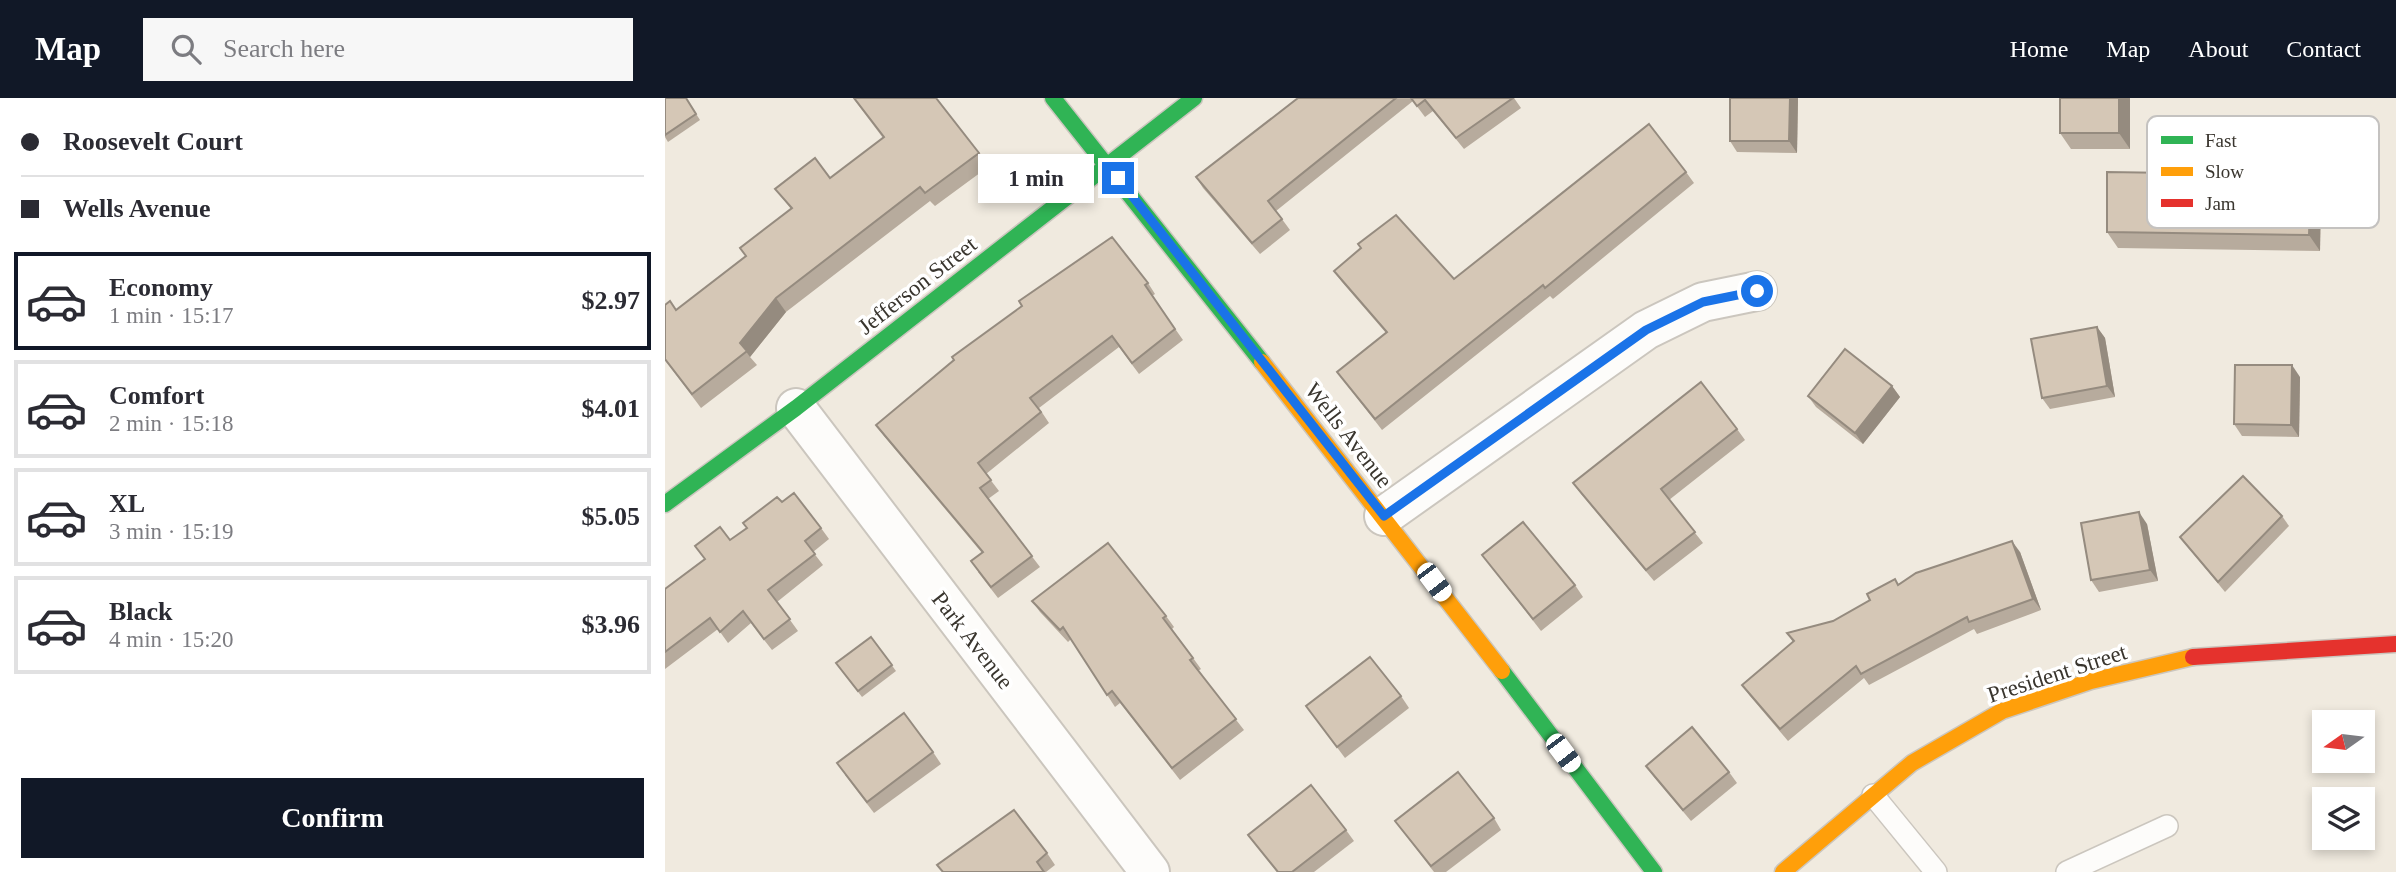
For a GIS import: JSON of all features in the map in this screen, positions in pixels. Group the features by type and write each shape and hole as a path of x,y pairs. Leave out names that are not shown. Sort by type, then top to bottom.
{"street":[{"name":"Wells Avenue","path":"1053,98 1384,516 1654,872"},
{"name":"Jefferson Street","path":"665,504 796,408 1194,98"},
{"path":"1384,516 1646,330 1703,302 1757,291"},
{"name":"Park Avenue","path":"796,408 1150,872"},
{"name":"President Street","path":"1783,872 1912,762 2002,710 2091,681 2184,658 2396,644"}],"lane":[{"path":"1873,795 1936,872"},
{"path":"2067,872 2167,826"}],"building":[{"path":"665,98 686,98 696,114 665,135"},
{"path":"854,98 936,98 979,153 925,193 920,187 776,298 740,343 747,351 692,394 665,359 665,305 670,301 676,310 746,256 740,248 792,208 775,189 815,158 830,178 884,137"},
{"path":"1298,98 1396,98 1268,201 1282,219 1252,243 1196,177"},
{"path":"1411,98 1513,98 1456,138 1425,100 1417,106"},
{"path":"1730,98 1790,98 1789,141 1730,141"},
{"path":"2060,98 2119,98 2119,133 2060,133"},
{"path":"1649,124 1686,172 1545,288 1543,285 1375,419 1337,372 1387,332 1334,271 1361,248 1358,244 1396,215 1454,279"},
{"path":"2107,172 2147,173 2147,228 2309,228 2309,235 2107,232"},
{"path":"1112,237 1148,283 1145,285 1175,329 1132,363 1112,336 1030,398 1041,412 978,463 991,480 980,488 1032,556 991,587 971,561 983,552 876,425 954,360 952,357 1022,306 1019,301"},
{"path":"2097,327 2107,386 2042,398 2031,339"},
{"path":"1845,349 1892,386 1855,433 1808,396"},
{"path":"2235,365 2292,365 2291,425 2234,424"},
{"path":"1701,382 1737,429 1661,489 1695,532 1646,570 1573,483"},
{"path":"2243,476 2282,516 2218,582 2180,537"},
{"path":"794,493 821,528 805,541 815,554 768,590 790,619 764,639 743,611 720,632 710,618 665,652 665,589 705,559 695,546 720,527 730,540 747,528 743,523 777,497 782,502"},
{"path":"2139,512 2150,570 2091,580 2081,523"},
{"path":"1523,522 1575,585 1533,619 1482,555"},
{"path":"2012,541 2033,599 1969,622 1967,617 1861,674 1856,666 1780,729 1742,685 1794,641 1787,633 1833,621 1870,600 1867,594 1895,579 1898,585 1916,573"},
{"path":"1108,543 1166,616 1163,618 1193,658 1190,660 1236,719 1172,768 1112,691 1107,695 1063,627 1060,630 1032,601"},
{"path":"871,637 892,665 858,691 836,663"},
{"path":"1370,657 1401,696 1337,747 1306,706"},
{"path":"904,713 933,752 867,802 837,763"},
{"path":"1692,727 1729,772 1683,810 1646,766"},
{"path":"1458,772 1494,818 1431,866 1395,821"},
{"path":"1311,785 1346,830 1292,872 1278,872 1248,835"},
{"path":"1014,810 1047,853 1037,862 1044,872 943,872 937,865"}],"traffic: fast":[{"path":"1053,98 1262,362"},
{"path":"665,504 796,408 1194,98"},
{"path":"1502,671 1654,872"}],"traffic: slow":[{"path":"1262,362 1502,671"},
{"path":"1783,872 1912,763 2002,711 2091,681 2193,657"}],"traffic: jam":[{"path":"2193,657 2396,644"}],"route":[{"path":"1118,178 1384,516 1646,330 1703,302 1757,291"}]}
